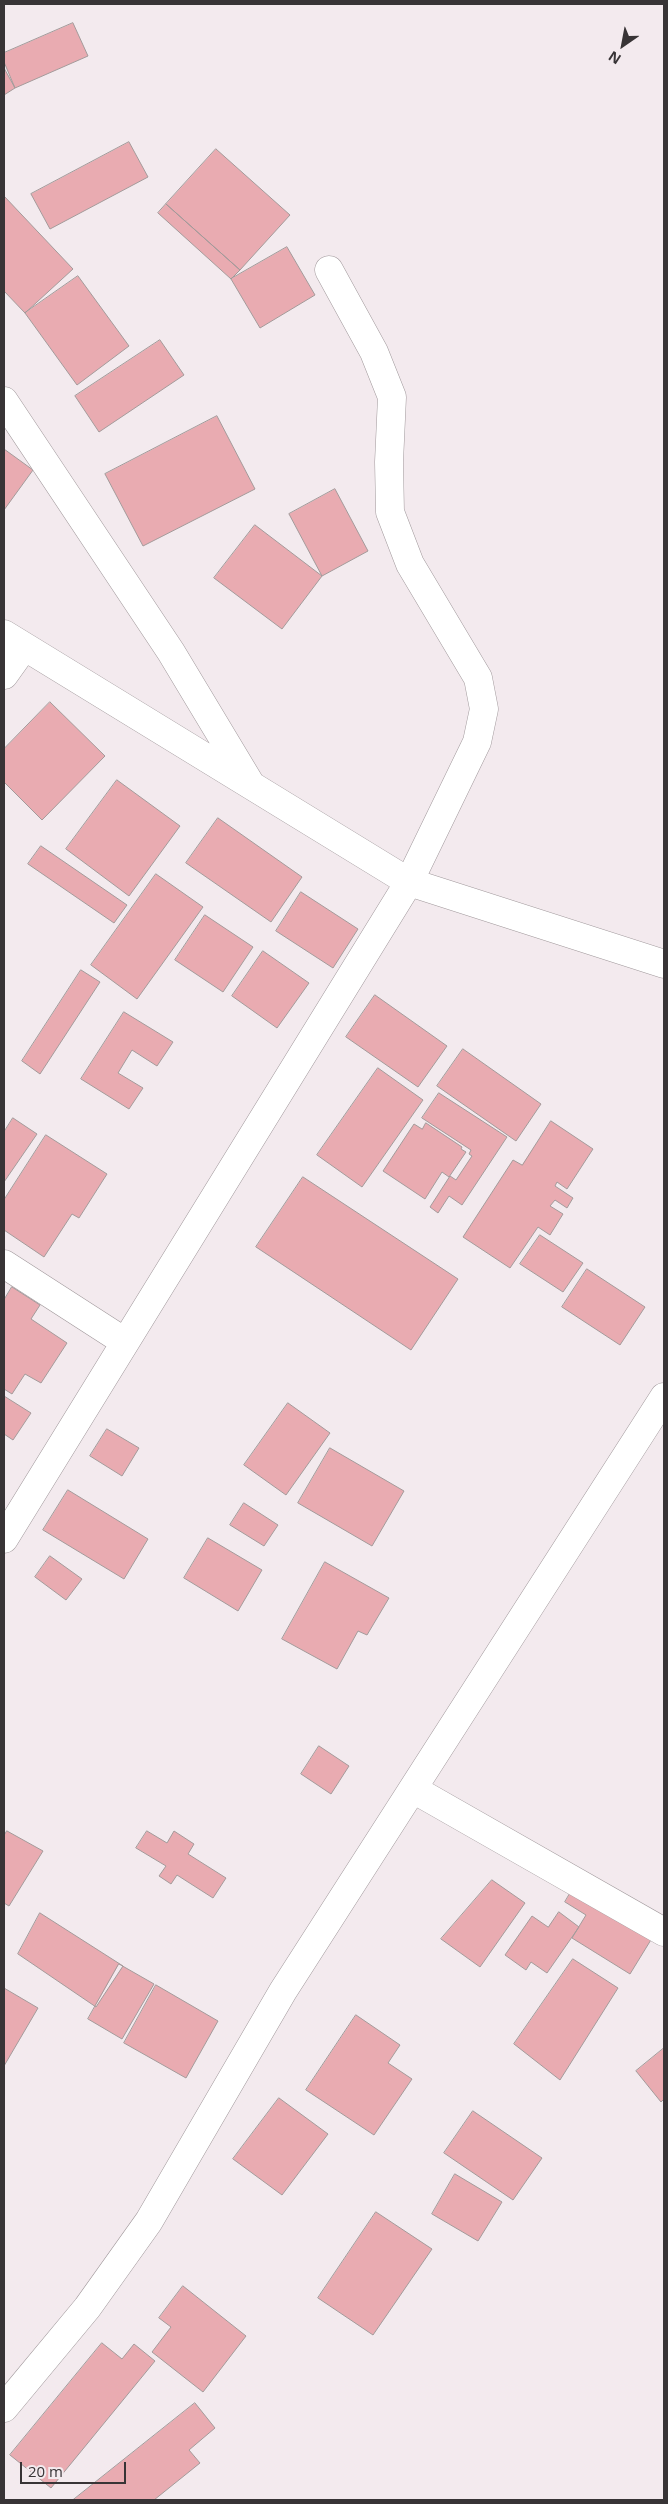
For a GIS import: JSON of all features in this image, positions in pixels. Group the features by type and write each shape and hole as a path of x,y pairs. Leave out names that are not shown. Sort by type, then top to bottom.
{"street":[{"path":"4,1539 409,882 477,742 484,709 478,678 410,564 390,512 389,462 392,397 374,352 329,270"},
{"path":"4,401 171,652 253,789"},
{"path":"4,675 14,641 253,789 409,882 664,964"},
{"path":"4,1264 125,1342"},
{"path":"4,2408 87,2308 149,2221 283,1992 664,1397"},
{"path":"413,1789 664,1932"}],"building":[{"path":"73,23 88,56 15,88 4,62 4,53"},
{"path":"4,68 15,88 4,95"},
{"path":"129,142 148,177 50,229 31,194"},
{"path":"216,149 290,215 240,270 166,204"},
{"path":"4,196 73,269 25,313 4,291"},
{"path":"166,204 240,270 231,279 158,213"},
{"path":"287,247 315,295 260,328 231,279"},
{"path":"78,276 129,346 77,385 25,313"},
{"path":"160,340 184,375 99,432 75,396"},
{"path":"217,416 255,489 143,546 105,474"},
{"path":"4,449 33,470 4,510"},
{"path":"335,489 368,551 322,576 289,514"},
{"path":"255,525 322,576 282,629 214,578"},
{"path":"50,702 105,756 42,820 4,782 4,749"},
{"path":"117,780 180,826 129,896 66,849"},
{"path":"218,818 302,877 271,922 186,863"},
{"path":"41,846 127,905 114,923 28,864"},
{"path":"156,874 203,907 137,999 91,965"},
{"path":"301,892 358,929 333,968 276,931"},
{"path":"205,915 253,947 223,992 175,960"},
{"path":"263,951 309,983 277,1028 232,996"},
{"path":"81,970 100,982 40,1074 22,1061"},
{"path":"375,995 447,1046 418,1087 346,1037"},
{"path":"124,1012 173,1042 157,1066 132,1050 118,1073 143,1088 129,1109 81,1079"},
{"path":"463,1049 541,1104 516,1141 437,1086"},
{"path":"378,1068 423,1100 362,1187 317,1155"},
{"path":"439,1093 507,1137 462,1205 449,1196 438,1213 430,1207 450,1176 456,1180 472,1156 469,1154 471,1150 422,1118"},
{"path":"13,1118 37,1134 4,1182 4,1132"},
{"path":"551,1121 593,1149 567,1189 557,1182 555,1186 573,1198 567,1208 555,1200 550,1206 563,1214 550,1235 538,1227 510,1268 463,1237 513,1160 522,1165"},
{"path":"426,1123 462,1147 461,1149 466,1152 449,1177 442,1172 425,1199 383,1171 414,1124 422,1129"},
{"path":"46,1135 107,1174 79,1218 72,1214 44,1257 4,1230 4,1200"},
{"path":"303,1177 458,1279 411,1350 256,1247"},
{"path":"540,1235 583,1263 563,1292 520,1264"},
{"path":"587,1269 645,1307 620,1345 562,1307"},
{"path":"12,1287 40,1305 31,1319 67,1343 41,1383 25,1374 12,1394 4,1389 4,1300"},
{"path":"4,1396 31,1413 13,1440 4,1434"},
{"path":"288,1403 330,1433 286,1495 244,1465"},
{"path":"107,1429 139,1448 122,1476 90,1456"},
{"path":"330,1448 404,1491 372,1546 298,1503"},
{"path":"68,1490 148,1539 124,1579 43,1530"},
{"path":"244,1503 278,1525 264,1546 230,1525"},
{"path":"208,1538 262,1570 238,1611 184,1578"},
{"path":"50,1556 82,1579 66,1600 35,1577"},
{"path":"325,1562 389,1598 367,1635 358,1631 337,1669 282,1639"},
{"path":"319,1746 349,1766 331,1794 301,1774"},
{"path":"7,1831 43,1851 9,1906 4,1903 4,1836"},
{"path":"147,1831 167,1843 174,1831 194,1844 188,1854 226,1878 213,1898 177,1875 171,1884 159,1876 166,1866 136,1848"},
{"path":"492,1880 525,1903 480,1967 441,1939"},
{"path":"578,1880 657,1930 630,1974 572,1938 586,1915 565,1902"},
{"path":"559,1912 579,1927 547,1973 531,1962 526,1970 505,1955 532,1916 548,1927"},
{"path":"40,1913 123,1966 96,2007 18,1954"},
{"path":"573,1959 618,1988 560,2080 514,2044"},
{"path":"119,1964 154,1984 122,2039 88,2019"},
{"path":"156,1985 218,2021 186,2078 124,2043"},
{"path":"4,1988 38,2008 4,2066"},
{"path":"356,2015 400,2045 388,2063 412,2079 374,2135 306,2090"},
{"path":"664,2048 664,2099 661,2102 636,2071"},
{"path":"279,2098 328,2134 282,2195 233,2159"},
{"path":"473,2111 542,2158 513,2200 444,2153"},
{"path":"455,2174 502,2202 478,2241 432,2214"},
{"path":"376,2212 432,2249 373,2335 318,2298"},
{"path":"183,2286 246,2336 203,2392 152,2352 171,2327 159,2318"},
{"path":"102,2343 122,2359 134,2344 155,2361 51,2488 10,2455"},
{"path":"195,2403 215,2428 189,2450 200,2463 154,2500 73,2500"}]}
